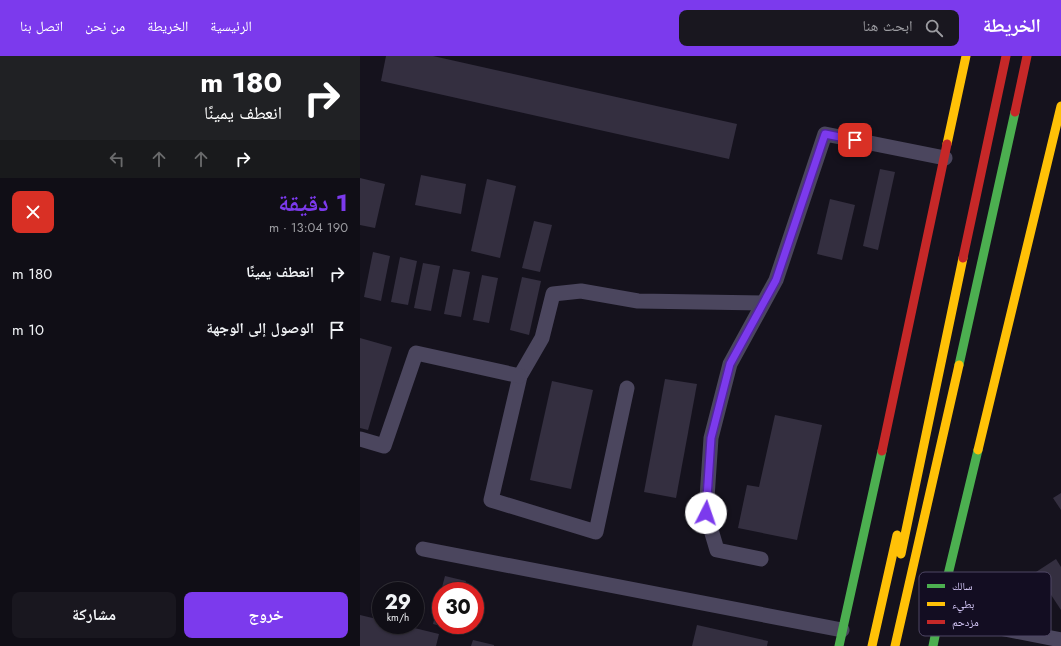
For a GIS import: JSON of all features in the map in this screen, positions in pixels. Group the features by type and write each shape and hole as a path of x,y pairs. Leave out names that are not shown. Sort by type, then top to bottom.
{"main road":[{"path":"839,646 916,294 966,56"},
{"path":"895,586 931,408 1006,56"},
{"path":"895,646 985,252 1027,56"},
{"path":"949,572 1061,106"},
{"path":"921,572 929,536 950,406"},
{"path":"872,646 894,547 931,408"},
{"path":"911,617 919,581"},
{"path":"933,646 935,636"}],"street":[{"path":"761,559 717,550 706,513 711,438 730,364 776,280 825,134 945,158"},
{"path":"627,388 596,532 491,500 520,376 542,338 553,294 581,291 638,301 763,304"},
{"path":"360,439 384,446 416,353 520,376"},
{"path":"423,550 842,630"},
{"path":"1041,636 1061,640"}],"building":[{"path":"386,56 433,56 737,124 729,159 381,81"},
{"path":"880,169 895,172 878,250 863,246"},
{"path":"421,175 466,184 461,214 415,205"},
{"path":"360,178 385,184 375,228 360,225"},
{"path":"487,179 516,186 500,258 471,251"},
{"path":"830,199 855,205 842,260 817,254"},
{"path":"534,221 552,225 540,272 522,268"},
{"path":"373,252 390,256 381,301 364,297"},
{"path":"400,257 417,261 408,305 391,302"},
{"path":"423,263 440,266 431,311 414,308"},
{"path":"453,269 470,272 461,317 444,314"},
{"path":"482,275 498,278 489,323 473,320"},
{"path":"522,277 541,281 529,335 510,330"},
{"path":"360,338 392,347 368,430 360,428"},
{"path":"665,379 697,384 676,498 644,492"},
{"path":"552,381 593,390 571,489 530,480"},
{"path":"775,415 822,425 797,540 738,528 747,485 759,487"},
{"path":"1061,493 1061,510 1053,498"},
{"path":"1056,559 1061,567 1061,610 1051,595 1051,572 1036,572"},
{"path":"445,576 466,581 466,582 443,582"},
{"path":"360,615 372,618 372,634 424,634 424,630 432,632 432,634 439,634 436,646 360,646"},
{"path":"697,625 768,641 767,646 692,646"},
{"path":"473,640 494,645 494,646 471,646"}],"traffic: fast":[{"path":"959,365 1015,112"},
{"path":"949,572 978,450"},
{"path":"839,646 882,451"},
{"path":"933,646 935,636"}],"traffic: slow":[{"path":"947,144 966,56"},
{"path":"978,450 1061,106"},
{"path":"901,554 963,258"},
{"path":"895,646 959,365"},
{"path":"872,646 897,535"}],"traffic: jam":[{"path":"963,258 1006,56"},
{"path":"1015,112 1027,56"},
{"path":"882,451 947,144"}],"route":[{"path":"706,513 711,438 730,364 776,280 825,134 855,140"}]}
